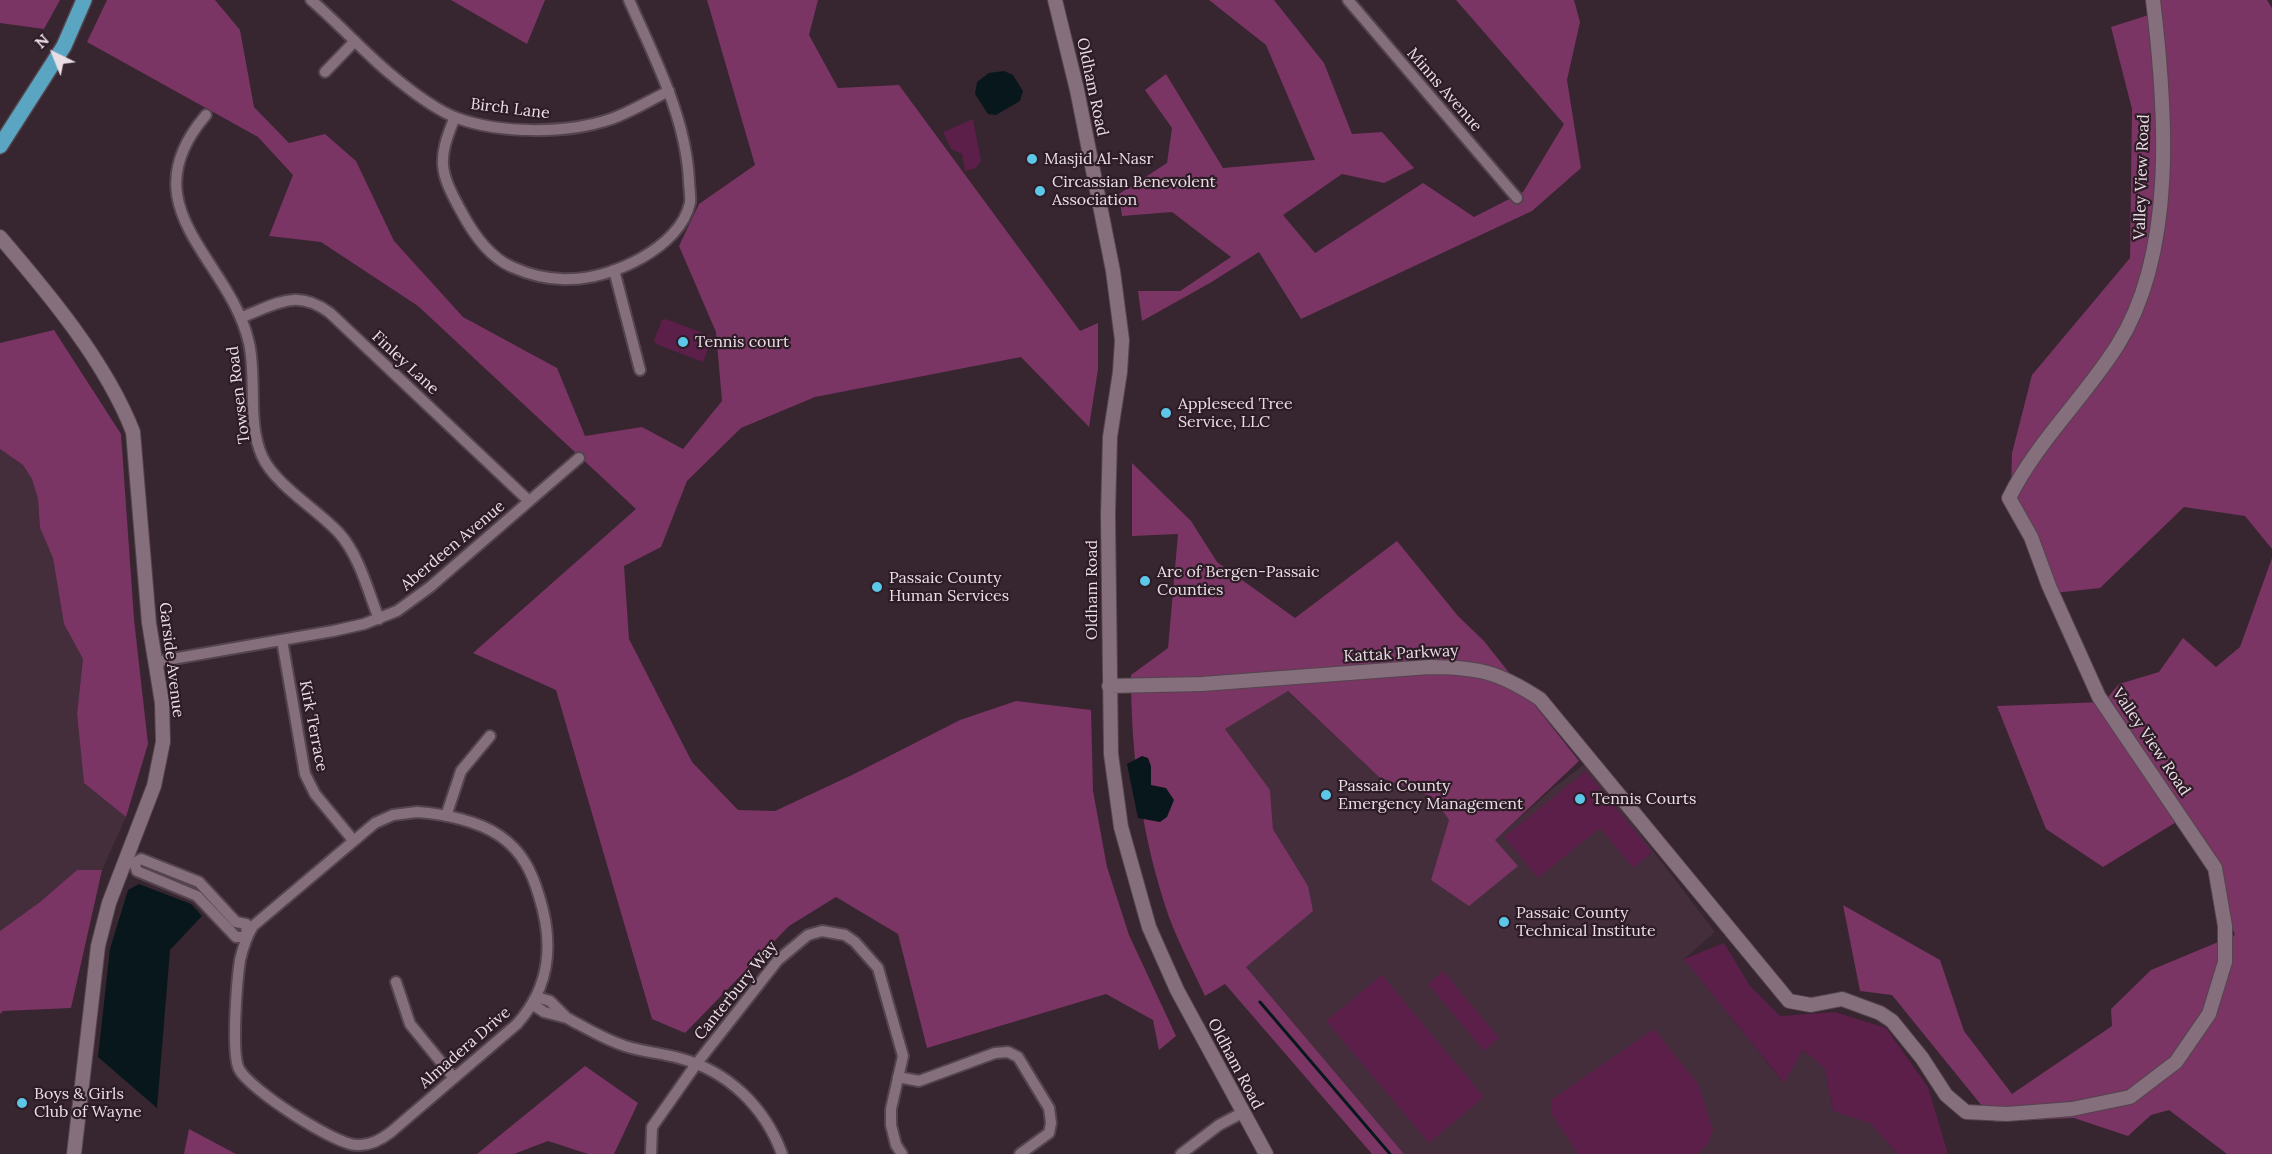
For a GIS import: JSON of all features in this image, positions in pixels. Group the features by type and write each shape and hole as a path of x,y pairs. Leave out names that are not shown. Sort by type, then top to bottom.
{"main road":[{"path":"0,146 64,46 84,0"}],"street":[{"name":"Birch Lane","path":"310,0 388,72 455,117 520,129 566,130 612,119 669,91"},
{"path":"455,117 447,136 442,162 444,180 469,226 488,249 510,266 546,278 572,279 615,270 655,251 676,230 690,203 688,159 669,91 629,0"},
{"name":"Oldham Road","path":"1055,0 1077,90 1113,271 1122,340 1120,372 1110,436 1109,686 1114,789 1128,860 1149,927 1177,990 1266,1154"},
{"name":"Minns Avenue","path":"1348,0 1517,198"},
{"name":"Valley View Road","path":"1832,999 1842,999 1887,1017 1922,1058 1946,1095 1966,1112 1976,1113 2007,1114 2072,1109 2130,1097 2176,1062 2209,1014 2225,962 2225,926 2215,868 2099,697 2049,586 2031,537 2009,498 2024,472 2118,345 2148,280 2159,221 2162,141 2161,80 2153,0"},
{"path":"325,72 355,41"},
{"name":"Towsen Road","path":"206,115 192,133 182,155 177,178 179,204 186,228 242,317 252,362 256,431 262,456 274,473 344,539 379,619"},
{"name":"Garside Avenue","path":"0,237 46,291 74,331 120,402 133,432 148,623 162,703 163,742 154,786 129,861 109,903 98,946 74,1154"},
{"path":"615,270 640,370"},
{"name":"Finley Lane","path":"242,317 289,299 315,302 330,313 529,501"},
{"name":"Aberdeen Avenue","path":"155,662 282,640 379,619 409,604 579,458"},
{"name":"Kirk Terrace","path":"282,640 305,774 315,794 353,840"},
{"name":"Kattak Parkway","path":"1109,686 1202,684 1429,666 1467,667 1496,674 1540,699 1783,996 1798,1005 1811,1005 1832,999"},
{"path":"446,816 461,771 490,736"},
{"name":"Almadera Drive","path":"417,812 446,816 501,836 525,861 531,872 549,933 545,972 534,1000 517,1024 383,1139 355,1145 333,1137 256,1088 243,1076 235,1053 240,962 247,937 264,916 375,823 393,815 417,812"},
{"path":"129,861 136,872 197,896 236,938 247,937"},
{"name":"Canterbury Way","path":"651,1154 651,1127 697,1063 778,960 808,935 834,931 855,942 878,968 899,1035 903,1056 891,1109 891,1125 896,1145 902,1154"},
{"path":"396,982 410,1024 454,1078"},
{"path":"534,1000 535,1006 544,1012 567,1018 622,1045 697,1063 725,1079 748,1098 765,1118 783,1154"},
{"path":"898,1077 919,1081 995,1053 1008,1052 1018,1057 1048,1108 1052,1123 1049,1133 1020,1154"},
{"path":"1181,1154 1219,1125 1242,1113"}],"shaded area":[{"path":"0,0 60,0 44,29 0,23"},
{"path":"107,0 215,0 240,30 254,107 289,143 325,134 356,161 394,241 463,317 557,368 585,436 642,427 683,449 722,401 716,332 679,246 699,204 755,165 707,0 818,0 809,35 838,88 899,85 1080,331 1098,323 1098,369 1089,427 1021,357 815,397 741,428 687,481 661,547 624,566 629,639 692,762 738,810 775,811 960,720 1016,701 1091,710 1093,791 1107,867 1129,935 1176,1036 1159,1050 1153,1020 1106,994 927,1048 898,934 836,897 789,926 685,1033 652,1019 556,690 473,653 636,509 418,306 321,242 269,236 293,175 258,137 87,42"},
{"path":"451,0 545,0 527,44"},
{"path":"1209,0 1274,0 1324,63 1352,134 1382,132 1414,168 1384,183 1342,174 1283,215 1315,253 1423,183 1474,217 1523,192 1564,124 1456,0 1574,0 1580,22 1567,80 1581,168 1532,211 1301,319 1259,252 1210,283 1142,321 1138,291 1180,291 1231,257 1172,212 1122,216 1119,194 1167,163 1172,128 1145,90 1166,74 1223,168 1315,160 1266,45"},
{"path":"2156,0 2267,0 2272,8 2272,549 2245,516 2184,507 2100,588 2054,593 2011,487 2012,453 2032,375 2130,258 2132,109 2111,27 2158,12"},
{"path":"1004,71 1013,75 1023,91 1020,101 996,115 988,114 975,94 977,82 989,73"},
{"path":"973,119 981,161 976,168 965,171 962,154 951,149 943,132"},
{"name":"Tennis court","path":"666,319 713,337 703,362 656,344 654,340 662,320"},
{"path":"54,330 121,434 134,619 148,744 126,817 84,783 77,714 83,659 64,624 53,558 40,528 38,499 32,479 23,465 0,449 0,343"},
{"path":"0,449 23,465 32,479 38,499 40,528 53,558 64,624 83,659 77,714 84,783 126,817 102,870 77,870 40,902 0,931"},
{"path":"1132,463 1191,521 1217,562 1295,618 1397,541 1458,616 1484,641 1579,761 1495,840 1518,866 1469,906 1431,880 1449,820 1433,797 1379,777 1288,691 1225,729 1270,790 1273,829 1308,886 1313,911 1246,967 1404,1154 1372,1154 1225,984 1205,996 1169,917 1152,858 1140,798 1133,737 1131,675 1168,648 1178,534 1132,536"},
{"path":"2272,558 2272,1154 2227,1154 2169,1110 2151,1115 2128,1136 2074,1118 1995,1122 1892,995 1860,991 1843,905 1940,960 1964,1031 2012,1094 2112,1026 2111,1009 2151,970 2235,935 2186,816 2103,867 2046,829 1997,706 2104,702 2119,684 2159,672 2183,638 2216,667 2240,647"},
{"name":"Passaic County Technical Institute","path":"1287,691 1379,777 1433,797 1449,820 1431,880 1495,840 1552,789 1586,763 1715,932 1684,959 1783,1082 1803,1050 1825,1069 1833,1111 1870,1123 1898,1154 1404,1154 1246,967 1308,886 1273,829 1270,790 1225,729"},
{"path":"1142,756 1148,758 1151,766 1151,785 1166,788 1174,800 1167,817 1160,822 1138,818 1127,764"},
{"name":"Tennis Courts","path":"1586,771 1652,852 1633,868 1600,828 1538,878 1504,837"},
{"path":"77,870 102,870 71,1008 3,1011 0,1014 0,931 40,902"},
{"path":"139,884 191,904 202,916 170,950 157,1108 98,1057 110,949 128,890"},
{"path":"1724,943 1750,986 1780,1016 1835,1012 1886,1028 1928,1087 1948,1154 1898,1154 1870,1123 1833,1111 1825,1069 1803,1050 1784,1083 1684,959"},
{"path":"1443,971 1499,1038 1484,1051 1428,984"},
{"path":"1382,975 1484,1097 1429,1143 1326,1021"},
{"path":"1654,1029 1698,1084 1713,1130 1708,1144 1697,1154 1578,1154 1551,1113 1551,1100"},
{"path":"585,1066 638,1103 614,1154 588,1154 548,1141 514,1154 477,1154"},
{"path":"189,1129 236,1154 184,1154"}],"waterway":[{"path":"1260,1002 1390,1154"}],"place":[{"name":"Masjid Al-Nasr","path":"1032,159"},
{"name":"Circassian Benevolent Association","path":"1040,191"},
{"name":"Tennis court","path":"683,342"},
{"name":"Appleseed Tree Service, LLC","path":"1166,413"},
{"name":"Arc of Bergen-Passaic Counties","path":"1145,581"},
{"name":"Passaic County Human Services","path":"877,587"},
{"name":"Passaic County Emergency Management","path":"1326,795"},
{"name":"Tennis Courts","path":"1580,799"},
{"name":"Passaic County Technical Institute","path":"1504,922"},
{"name":"Boys & Girls Club of Wayne","path":"22,1103"}]}
